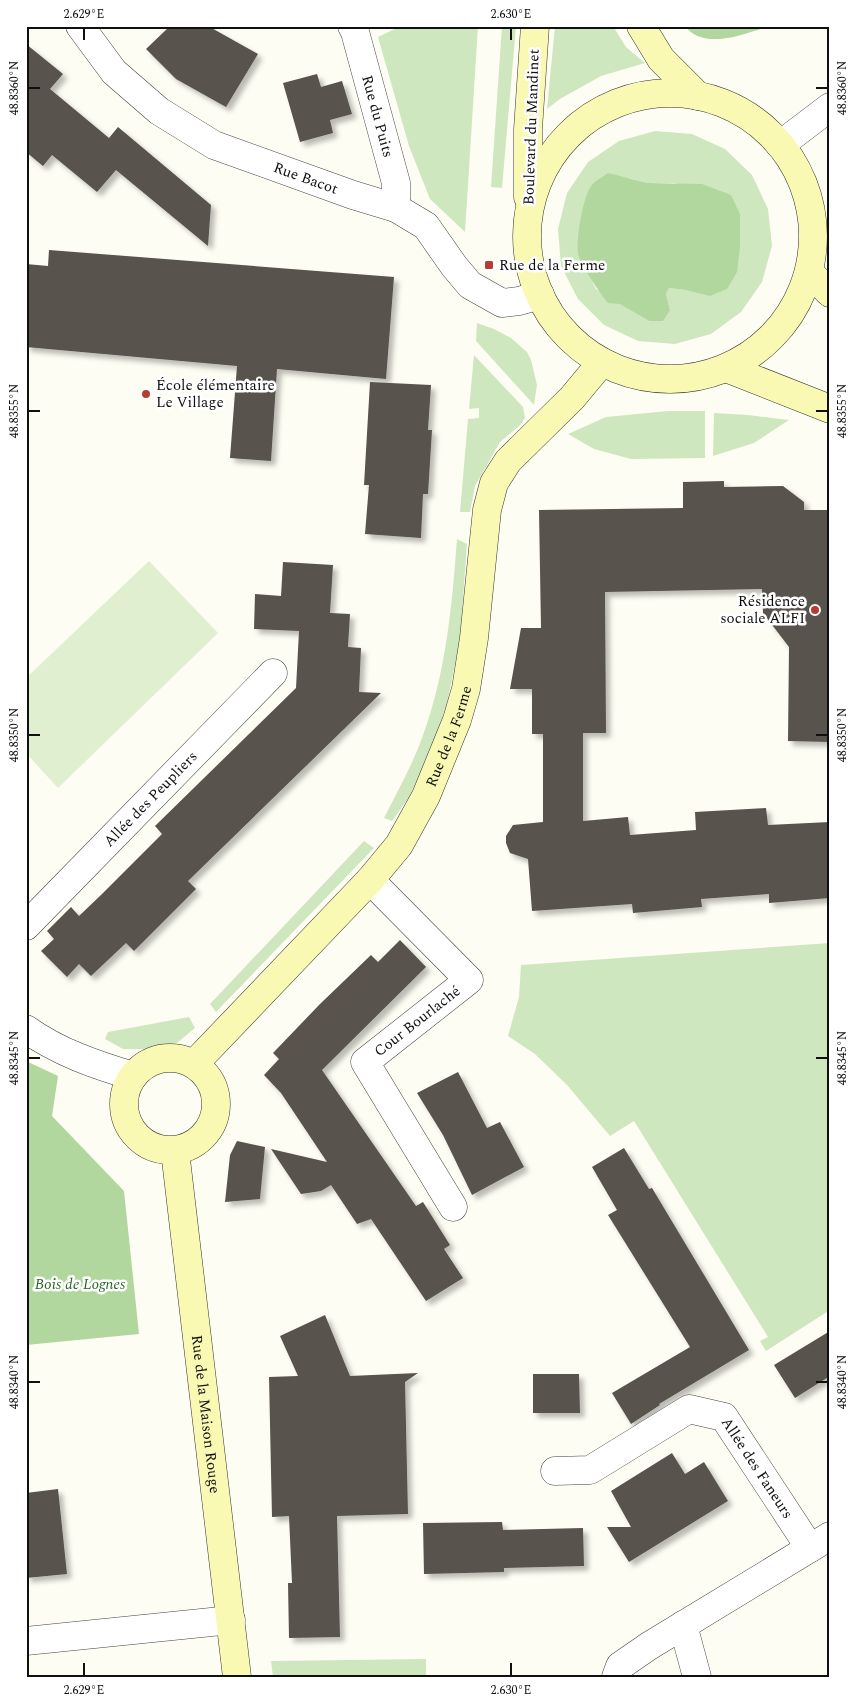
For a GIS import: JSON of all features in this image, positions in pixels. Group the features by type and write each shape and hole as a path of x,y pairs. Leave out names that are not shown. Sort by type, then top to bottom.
{"street":[{"name":"Rue Bacot","path":"80,26 114,72 159,111 214,145 353,195 396,208 426,226 470,285 502,303 519,301 540,295"},
{"name":"Rue du Puits","path":"352,26 396,183 396,208"},
{"name":"Boulevard du Mandinet","path":"527,227 528,129 535,26"},
{"path":"641,26 661,60 698,96"},
{"path":"671,94 698,96 743,114 763,128 780,146 795,168 806,192 812,219 813,245 809,272 800,296 787,319 776,332 749,356 726,368 702,376 668,379 651,378 626,372 602,362 578,346 558,326 540,295 532,276 528,252 527,227 532,200 541,175 555,152 572,132 594,116 618,104 644,96 671,94"},
{"path":"780,146 830,107"},
{"path":"809,272 830,292"},
{"name":"Rue de la Ferme","path":"194,1064 370,880 399,845 426,796 457,720 466,689 474,638 487,510 494,483 508,461 572,398 602,362"},
{"path":"726,368 830,409"},
{"name":"Allée des Peupliers","path":"26,926 273,673"},
{"name":"Cour Bourlaché","path":"370,880 469,980 365,1062 452,1207"},
{"path":"26,1029 85,1061 133,1076"},
{"path":"161,1058 178,1058 194,1064 205,1074 212,1086 216,1100 215,1114 210,1127 201,1139 189,1147 175,1151 159,1150 145,1144 133,1133 125,1120 123,1105 125,1089 133,1076 145,1065 161,1058"},
{"name":"Rue de la Maison Rouge","path":"175,1151 237,1677"},
{"name":"Allée des Faneurs","path":"555,1471 590,1470 689,1409 724,1416 820,1542"},
{"path":"616,1677 620,1666 683,1625 820,1542"},
{"path":"26,1641 231,1620"},
{"path":"683,1625 697,1677"}],"green space":[{"path":"401,26 478,26 465,232 430,199 409,146 378,37"},
{"path":"502,26 516,26 502,188 491,187"},
{"path":"555,26 613,26 626,47 645,63 601,76 560,99 547,109"},
{"path":"685,26 769,26 736,36 713,39 693,34"},
{"path":"655,131 692,134 725,149 752,175 768,209 772,246 762,282 741,312 711,334 675,344 638,341 604,325 578,299 561,266 558,229 567,193 588,162 619,141","holes":["629,178 648,183 676,183 740,246 686,290 669,288 666,294 670,310 649,321 596,289 588,273"]},
{"path":"608,173 648,183 702,184 731,195 740,214 740,246 737,272 727,289 710,296 669,288 666,294 670,310 663,321 649,321 620,304 608,303 582,264 578,253 578,246 579,228 589,190 594,183"},
{"path":"477,323 511,338 527,352 531,360 537,385 534,405 476,341"},
{"path":"474,355 523,407 525,418 519,426 500,442 475,486 470,512 460,512 468,419 479,418 479,408 469,409"},
{"path":"668,411 705,411 705,458 631,459 594,449 568,434 606,417"},
{"path":"714,413 789,420 754,443 713,456"},
{"path":"457,539 467,544 460,639 447,704 428,757 409,797 392,821 384,818 418,748 437,689 447,640"},
{"path":"149,561 218,633 58,788 26,753 26,678"},
{"path":"364,841 374,848 216,1012 210,1004"},
{"path":"830,943 830,1310 766,1351 760,1341 768,1337 634,1121 610,1136 567,1085 535,1054 508,1036 519,997 521,965"},
{"path":"189,1017 195,1028 177,1043 144,1049 123,1049 105,1039 108,1032"},
{"name":"Bois de Lognes","path":"26,1061 58,1076 52,1116 124,1191 139,1334 26,1345"},
{"path":"426,1659 426,1677 273,1677 271,1661"}],"building":[{"path":"170,26 208,26 258,54 226,107 176,79 146,49"},
{"path":"26,44 63,74 50,89 109,138 118,127 211,205 208,246 116,170 97,192 52,155 43,166 26,152"},
{"path":"317,74 321,87 342,81 352,114 330,120 333,133 300,142 283,83"},
{"path":"49,250 394,277 386,379 277,369 271,461 230,458 237,366 26,347 26,264 48,266"},
{"path":"370,382 431,385 428,430 432,430 428,494 423,494 421,538 365,534 369,485 364,485"},
{"path":"724,481 724,487 783,486 804,502 804,510 830,510 830,742 788,741 789,647 763,613 762,589 605,592 606,733 583,733 583,821 628,817 630,835 696,830 695,812 766,808 768,825 830,822 830,898 769,903 769,894 701,899 702,907 633,913 632,904 532,911 528,859 510,853 506,843 506,836 513,825 543,822 543,734 532,734 532,689 510,689 521,628 541,628 539,510 683,508 683,482"},
{"path":"283,562 333,565 330,613 350,614 348,647 361,648 359,692 381,693 188,881 196,889 134,951 126,943 91,976 79,964 67,977 41,951 54,939 47,931 71,907 79,916 102,894 162,834 155,826 296,688 299,631 254,629 255,594 281,596"},
{"path":"400,940 426,967 322,1070 416,1206 423,1202 450,1245 444,1249 463,1278 426,1301 371,1219 357,1224 331,1185 321,1191 301,1194 271,1149 327,1162 281,1093 264,1075 279,1059 273,1053 320,1004 371,955 378,962"},
{"path":"458,1072 487,1128 500,1122 524,1167 472,1195 443,1135 417,1093"},
{"path":"237,1141 265,1147 260,1199 225,1202 230,1155"},
{"path":"624,1148 649,1189 652,1188 749,1350 659,1404 631,1424 612,1393 690,1347 608,1215 617,1210 592,1167"},
{"path":"325,1315 350,1376 418,1373 405,1382 408,1514 337,1516 340,1637 289,1638 288,1583 292,1583 289,1516 272,1517 269,1377 298,1376 280,1336"},
{"path":"830,1331 830,1376 795,1398 774,1365"},
{"path":"533,1374 579,1374 580,1413 533,1413"},
{"path":"672,1453 685,1474 704,1462 728,1501 629,1562 607,1527 631,1527 611,1491"},
{"path":"58,1489 67,1574 26,1578 26,1493"},
{"path":"502,1522 503,1530 583,1528 584,1566 504,1568 504,1572 424,1574 423,1523"}],"place":[{"name":"Rue de la Ferme","path":"489,265"},
{"name":"École élémentaire Le Village","path":"146,394"},
{"name":"Résidence sociale ALFI","path":"815,610"}]}
